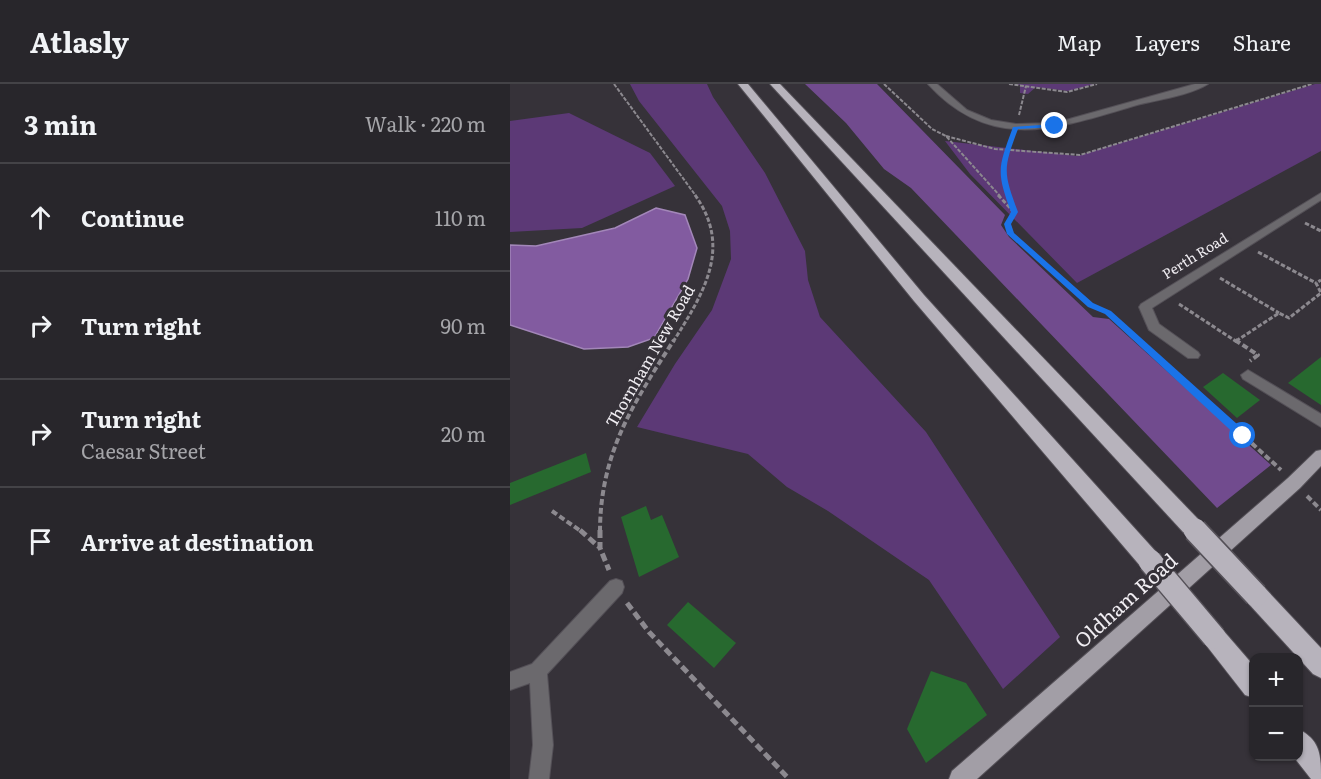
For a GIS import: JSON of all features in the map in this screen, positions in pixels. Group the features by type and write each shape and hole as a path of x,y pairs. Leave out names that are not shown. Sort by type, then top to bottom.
{"highway":[{"path":"743,84 919,298 1150,561 1249,680"},
{"path":"775,84 1321,666"},
{"path":"1303,747 1321,770"}],"main road":[{"name":"Oldham Road","path":"960,779 1294,483 1321,456"}],"street":[{"path":"932,84 964,112 989,122 1016,127 1055,126 1204,84"},
{"name":"Perth Road","path":"1193,355 1154,327 1145,307 1163,293 1321,196"},
{"path":"1248,375 1321,421"}],"lane":[{"path":"510,681 538,671 616,587"},
{"path":"538,671 543,745 539,779"}],"path":[{"name":"Thornham New Road","path":"614,84 705,209 713,234 712,265 699,301 640,392 613,447 600,502 600,548 616,587 649,632 789,779"},
{"path":"884,84 932,129 962,142 1007,150 1080,155 1312,84"},
{"path":"1008,84 1067,92 1097,84"},
{"path":"1026,86 1016,127 1002,163 1004,184 1014,212 1008,224 1011,234 1090,305 1108,312 1294,483"},
{"path":"946,136 1014,212"},
{"path":"1203,268 1289,318 1321,293 1316,283 1243,244"},
{"path":"1316,283 1321,280"},
{"path":"1163,293 1258,355"},
{"path":"1236,341 1279,313"},
{"path":"552,511 587,535 600,548"}],"shaded area":[{"path":"630,84 707,84 713,97 765,173 805,251 808,280 820,317 926,432 1060,637 1003,689 929,580 828,511 787,487 748,454 637,427 675,364 712,310 731,259 730,231 722,206 639,101"},
{"path":"805,84 877,84 1005,215 1001,225 1009,237 1093,317 1109,319 1271,465 1217,508 911,188 884,169 846,123"},
{"path":"1014,84 1095,84 1068,91 1036,87 1028,94 1020,93 1020,85"},
{"path":"1321,84 1321,151 1077,283 970,174 945,141 1077,156"},
{"path":"569,113 650,153 675,186 582,228 510,232 510,121"},
{"path":"656,208 685,215 697,248 688,279 654,338 628,347 584,349 510,325 510,245 536,246 615,228"}],"building":[{"path":"1321,357 1321,405 1288,383"},
{"path":"1223,373 1260,400 1237,418 1203,387"},
{"path":"586,453 591,472 510,505 510,483"},
{"path":"646,506 651,520 662,515 679,557 639,577 621,517"},
{"path":"688,602 736,643 714,668 667,625"},
{"path":"931,671 966,683 987,715 926,763 907,729"}],"route":[{"path":"1055,126 1016,127 1002,163 1004,184 1014,212 1008,224 1011,234 1090,305 1108,312 1243,436"}]}
